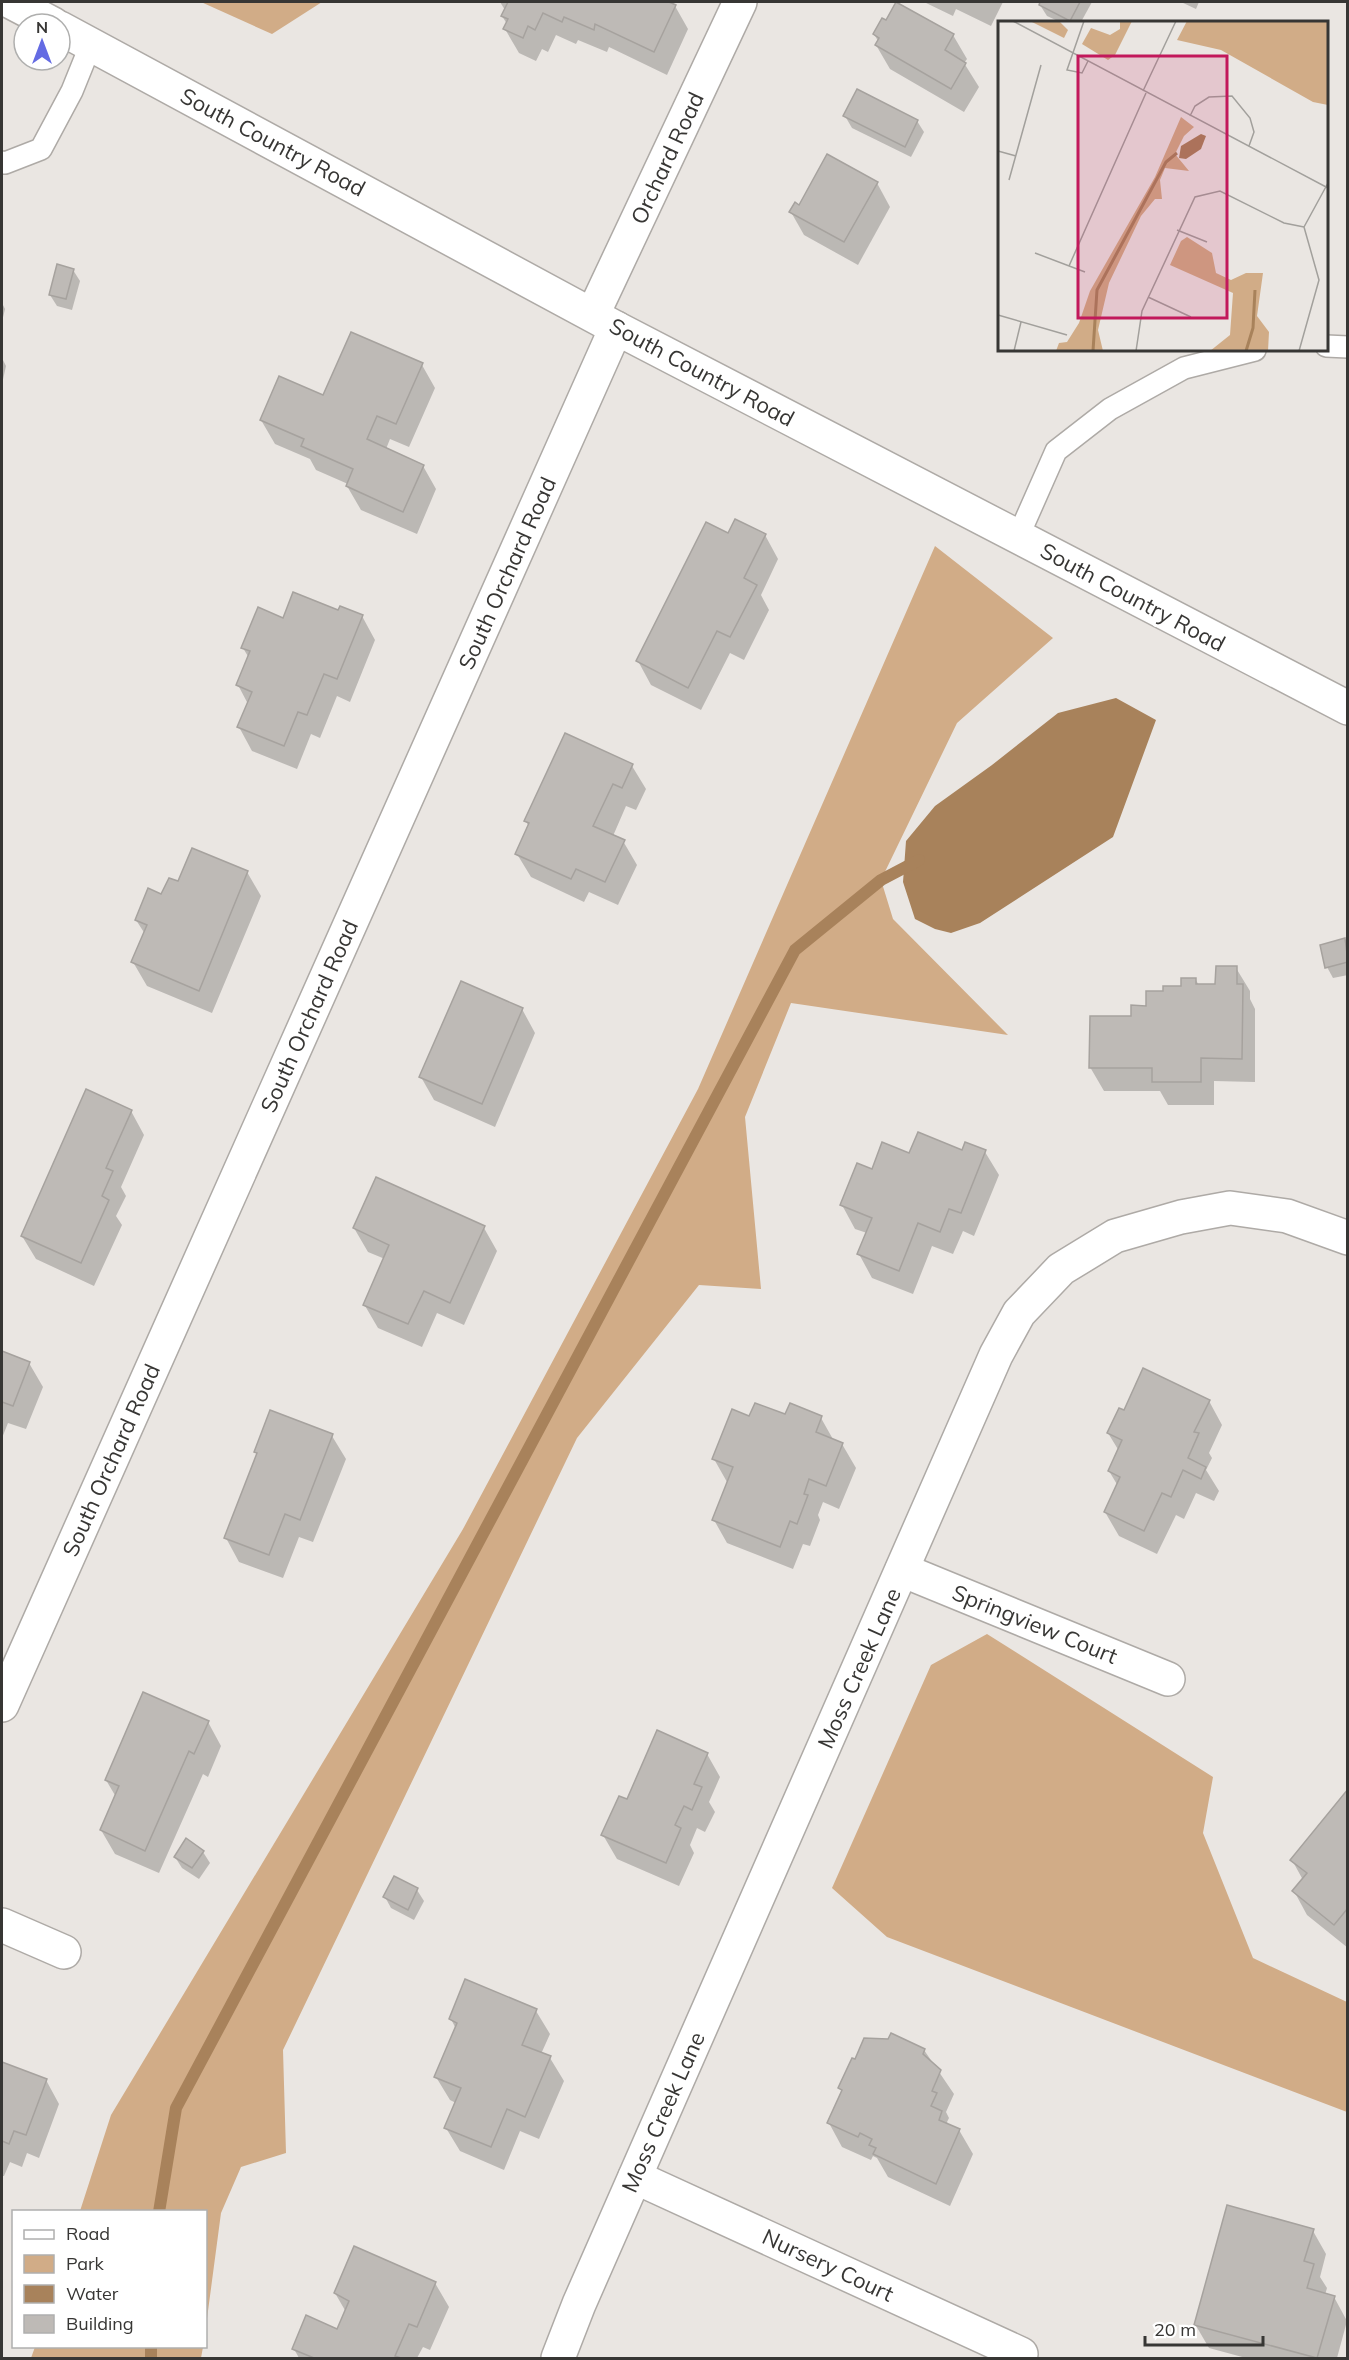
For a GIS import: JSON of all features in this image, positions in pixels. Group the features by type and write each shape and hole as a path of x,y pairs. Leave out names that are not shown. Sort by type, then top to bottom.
{"street":[{"path":"11,2 30,12"},
{"name":"Orchard Road","path":"605,321 740,2"},
{"name":"South Country Road","path":"72,34 605,321 1347,708"},
{"name":"South Orchard Road","path":"2,1705 605,321"},
{"name":"Moss Creek Lane","path":"558,2358 579,2304 996,1355 1019,1312 1061,1269 1115,1236 1181,1216 1230,1208 1287,1216 1347,1238"},
{"name":"Springview Court","path":"902,1570 1168,1678"},
{"path":"2,1925 64,1952"},
{"name":"Nursery Court","path":"635,2177 1021,2354"}],"lane":[{"path":"2,162 5,163 41,149 72,91 91,44"},
{"path":"1328,346 1347,347"},
{"path":"1018,537 1056,451 1110,409 1184,368 1251,351"}],"green space":[{"path":"201,2 322,2 272,34"},
{"path":"935,546 1053,638 957,723 881,880 893,919 1008,1035 791,1003 745,1117 761,1289 699,1285 577,1438 283,2050 286,2153 241,2167 221,2213 207,2318 207,2210 80,2210 111,2115 463,1529 698,1089"},
{"path":"987,1634 1213,1777 1203,1833 1253,1958 1347,2002 1347,2112 887,1937 832,1888 931,1665"},
{"path":"34,2348 203,2348 201,2358 31,2358"}],"water":[{"path":"1116,698 1156,720 1113,837 980,923 951,933 935,929 915,919 903,882 906,841 935,806 1058,713"}],"building":[{"path":"508,2 669,2 676,5 654,52 595,24 594,30 564,17 562,22 543,13 535,30 528,26 523,38 503,29 508,19 501,16"},
{"path":"896,2 954,34 945,50 966,63 951,89 875,45 879,38 873,34 882,18 886,20"},
{"path":"1040,2 1080,2 1070,21 1039,5"},
{"path":"857,89 918,120 905,147 843,116"},
{"path":"827,154 878,182 844,242 789,212 795,202 799,205"},
{"path":"57,264 74,269 66,299 49,295"},
{"path":"351,332 423,363 396,424 377,416 367,439 424,465 403,512 346,486 353,469 301,446 304,439 260,420 279,376 323,395"},
{"path":"735,519 766,534 744,578 757,585 730,637 717,631 688,688 636,661 706,522 728,533"},
{"path":"293,592 338,610 340,606 363,615 337,679 324,674 307,715 298,712 284,746 237,727 252,692 236,685 250,651 241,648 258,607 283,618"},
{"path":"565,733 633,764 622,788 613,784 593,826 625,840 605,882 576,869 571,879 515,854 529,823 524,821"},
{"path":"192,848 248,871 199,991 131,962 147,925 135,920 148,888 161,894 169,878 178,881"},
{"path":"1345,938 1348,962 1325,968 1320,945"},
{"path":"1216,966 1237,966 1237,984 1243,984 1242,1059 1201,1058 1201,1082 1152,1082 1152,1068 1089,1068 1090,1016 1131,1016 1131,1005 1146,1006 1146,991 1163,991 1163,986 1181,986 1181,978 1196,978 1196,984 1215,984"},
{"path":"461,981 523,1008 482,1104 419,1077"},
{"path":"86,1089 132,1110 106,1168 113,1171 102,1196 109,1200 81,1263 21,1236"},
{"path":"918,1132 962,1150 965,1142 986,1150 961,1213 949,1209 940,1232 918,1223 899,1271 857,1254 872,1218 840,1205 857,1163 872,1169 882,1142 909,1153"},
{"path":"376,1177 485,1226 450,1303 424,1291 408,1324 363,1305 389,1245 353,1228"},
{"path":"2,1351 30,1362 13,1406 2,1402"},
{"path":"1143,1368 1210,1400 1194,1432 1199,1433 1188,1458 1206,1467 1201,1479 1183,1470 1171,1497 1162,1493 1144,1531 1104,1512 1120,1477 1108,1471 1122,1440 1107,1433 1119,1408 1124,1410"},
{"path":"755,1403 785,1414 790,1403 822,1416 816,1432 843,1443 826,1486 809,1479 804,1494 808,1495 797,1524 790,1521 780,1547 712,1520 733,1467 712,1459 732,1409 749,1416"},
{"path":"270,1410 333,1434 300,1520 285,1514 269,1555 224,1538 257,1453 254,1452"},
{"path":"143,1692 209,1721 194,1754 189,1751 145,1851 100,1830 119,1786 105,1780"},
{"path":"657,1730 708,1753 694,1784 702,1787 692,1810 684,1806 675,1825 681,1828 666,1863 601,1835 619,1796 627,1799"},
{"path":"1348,1789 1348,1908 1334,1925 1292,1891 1307,1873 1290,1860"},
{"path":"186,1838 204,1851 192,1868 174,1857"},
{"path":"394,1876 418,1888 408,1910 383,1897"},
{"path":"465,1979 537,2009 522,2045 551,2056 525,2117 507,2109 491,2147 444,2128 461,2088 434,2077 457,2023 449,2019"},
{"path":"891,2033 925,2049 923,2054 941,2070 932,2091 937,2093 931,2106 942,2111 939,2120 960,2129 936,2184 873,2154 876,2148 869,2145 872,2139 860,2133 858,2137 827,2123 842,2090 838,2088 864,2038 888,2039"},
{"path":"2,2062 47,2079 26,2135 14,2131 9,2144 2,2141"},
{"path":"1227,2205 1314,2229 1304,2261 1314,2264 1307,2288 1335,2296 1317,2358 1194,2325"},
{"path":"354,2246 436,2282 417,2327 409,2324 395,2356 401,2358 314,2358 292,2349 306,2315 337,2329 349,2301 334,2293"}],"waterway":[{"path":"159,2210 176,2108 795,950 881,880 919,860"},
{"path":"151,2348 151,2358"}]}
